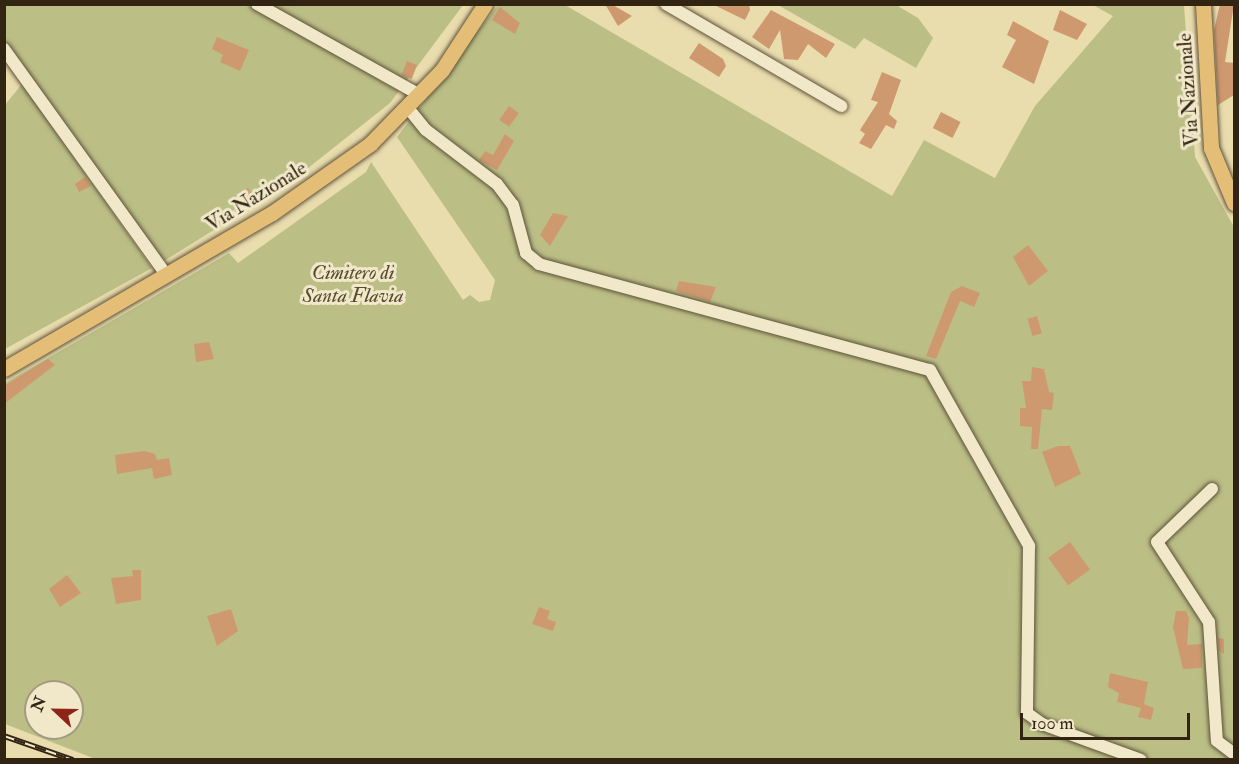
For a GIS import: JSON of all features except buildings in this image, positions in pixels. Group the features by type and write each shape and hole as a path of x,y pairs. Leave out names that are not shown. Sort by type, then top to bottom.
{"main road":[{"name":"Via Nazionale","path":"4,369 167,276 336,170 420,95 485,4"},
{"name":"Via Nazionale","path":"1203,4 1211,148 1234,203"}],"street":[{"path":"256,4 420,95"},
{"path":"666,4 841,106"},
{"path":"4,49 167,276"},
{"path":"408,108 426,130 497,184 513,205 526,252 539,264 930,370 1029,546 1027,712 1042,724 1141,759"},
{"path":"1212,489 1157,542 1209,622 1217,741 1234,754"}],"green space":[{"path":"4,5 463,5 390,103 288,184 164,261 5,42"},
{"name":"Cimitero di Santa Flavia","path":"498,5 565,5 892,196 924,140 995,178 1035,106 1113,16 1093,5 1184,5 1195,157 1234,227 1234,759 98,760 46,740 84,740 84,680 24,680 24,731 5,724 5,383 229,253 238,263 366,172 371,162 463,300 470,295 479,302 490,300 495,280 397,137"},
{"path":"778,5 896,5 918,18 933,38 916,68 864,38 855,49"},
{"path":"22,84 152,268 5,349 4,106"}],"railway":[{"path":"4,736 73,760"}]}
